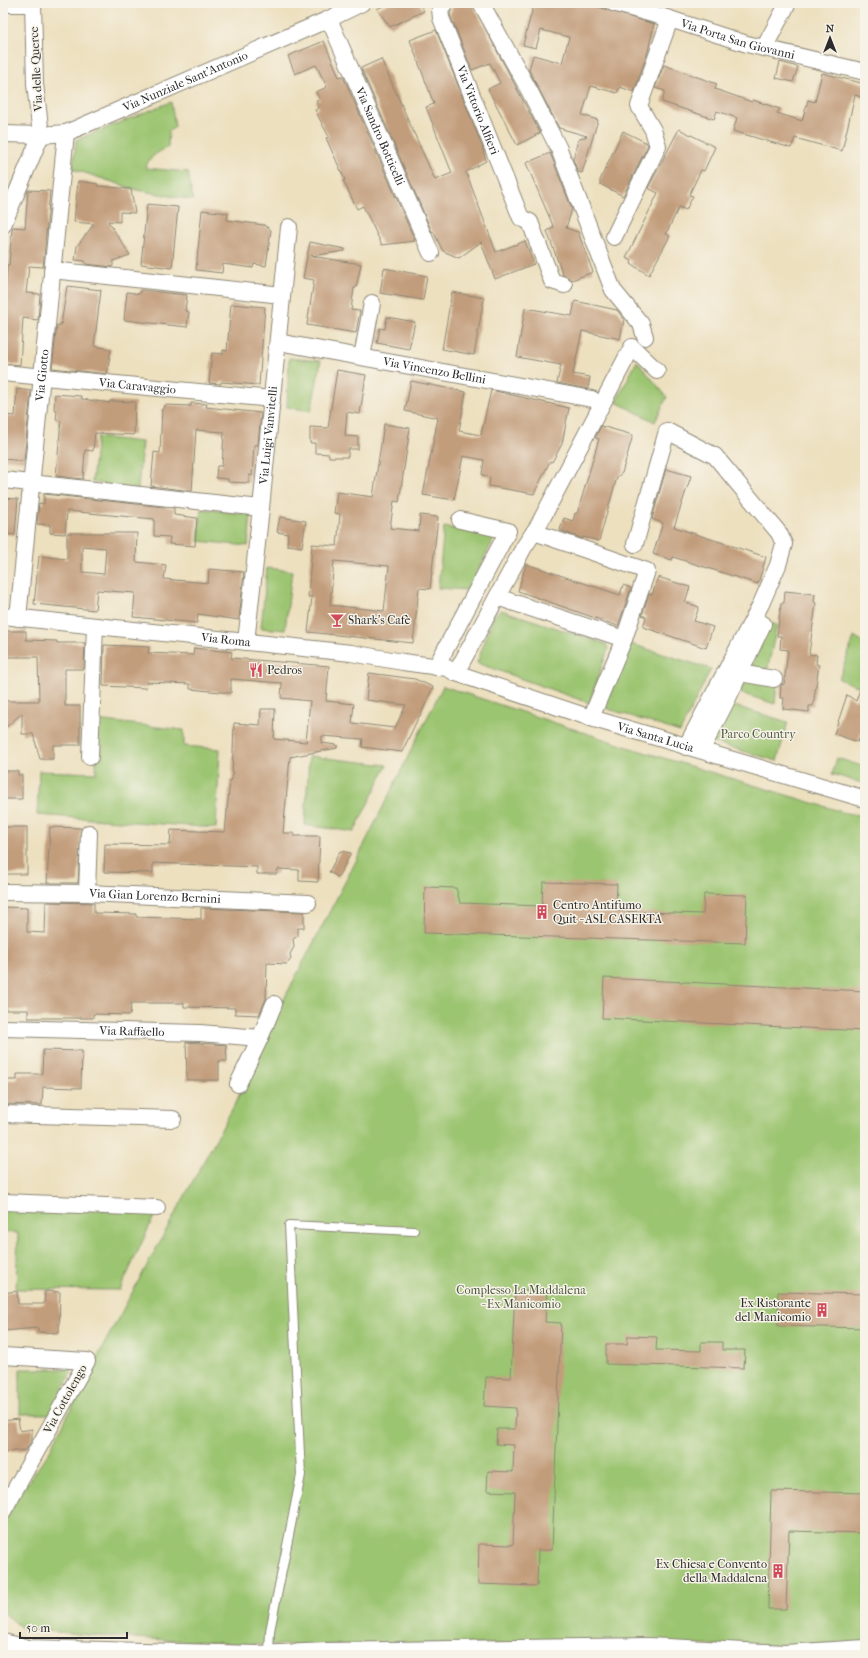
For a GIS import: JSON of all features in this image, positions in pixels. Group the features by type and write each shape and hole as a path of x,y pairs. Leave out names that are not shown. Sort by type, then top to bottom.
{"street":[{"name":"Via Nunziale Sant'Antonio","path":"3,134 41,135 66,133 329,19 362,3"},
{"name":"Via Vittorio Alfieri","path":"445,3 440,9 441,18 521,218 530,222 552,281 564,285"},
{"path":"481,3 529,90 559,149 613,290 641,324 645,337"},
{"path":"764,48 788,3"},
{"path":"3,4 33,4"},
{"name":"Via delle Querce","path":"33,4 34,84 41,135"},
{"name":"Via Porta San Giovanni","path":"619,4 764,48 865,72"},
{"name":"Via Sandro Botticelli","path":"329,19 431,253"},
{"path":"614,237 658,146 653,130 639,106 670,19"},
{"name":"Via Giotto","path":"10,617 31,483 66,133"},
{"path":"3,225 41,135"},
{"name":"Via Luigi Vanvitelli","path":"246,642 289,227"},
{"path":"52,270 282,295"},
{"path":"362,357 372,303"},
{"name":"Via Vincenzo Bellini","path":"278,342 592,399"},
{"path":"446,669 497,597 524,547 538,526 632,347 657,371"},
{"name":"Via Caravaggio","path":"3,373 272,399"},
{"path":"636,544 667,431 715,456 779,533 784,544 778,564 761,604 686,746"},
{"path":"3,480 261,508"},
{"path":"446,669 508,531 460,520"},
{"path":"534,532 647,571 624,639 591,718"},
{"path":"497,597 624,639"},
{"name":"Via Roma","path":"10,617 351,652 446,669"},
{"path":"704,745 763,624"},
{"path":"90,757 94,626"},
{"name":"Via Santa Lucia","path":"446,669 591,718 865,799"},
{"path":"740,673 774,679"},
{"path":"87,894 89,833"},
{"name":"Via Gian Lorenzo Bernini","path":"3,892 87,894 308,904"},
{"path":"238,1084 274,1004"},
{"name":"Via Raffaello","path":"3,1028 200,1032 260,1038"},
{"path":"3,1114 173,1119"},
{"path":"3,1202 157,1208"},
{"name":"Via Cottolengo","path":"3,1356 87,1360 3,1511"},
{"path":"3,1642 29,1648 260,1654 625,1651 678,1647 784,1654 865,1648"}],"lane":[{"path":"260,1654 270,1631 301,1475 289,1225 414,1231"}],"green space":[{"path":"171,102 175,127 169,131 168,147 157,153 145,168 188,172 193,200 137,190 73,169 76,140"},
{"path":"289,358 321,361 311,411 287,407"},
{"path":"637,361 667,397 655,422 616,402"},
{"path":"97,437 142,442 138,490 92,482"},
{"path":"201,509 251,514 248,546 198,541"},
{"path":"444,527 495,537 468,590 438,588"},
{"path":"267,568 292,571 285,630 261,628"},
{"path":"501,610 606,644 608,649 589,703 477,663 494,615"},
{"name":"Parco Country","path":"770,623 777,625 765,681 777,684 775,704 740,693"},
{"path":"854,637 865,644 865,689 839,679"},
{"path":"628,643 711,669 680,732 602,707"},
{"name":"Complesso La Maddalena - Ex Manicomio","path":"443,686 634,749 846,813 865,816 865,1644 848,1646 432,1644 264,1645 113,1637 23,1629 3,1612 3,1527 19,1495 48,1454 108,1337 236,1102 271,1024 355,863"},
{"name":"Parco Country","path":"731,705 788,722 777,761 712,742"},
{"path":"96,720 184,730 184,746 220,749 216,828 37,815 39,771 96,773"},
{"path":"309,756 387,765 354,832 305,825"},
{"path":"837,758 865,767 865,784 832,774"},
{"path":"3,1206 156,1212 120,1290 16,1289 18,1233 3,1232"},
{"path":"20,1369 73,1369 51,1414 20,1414"}],"building":[{"path":"389,3 419,3 424,11 390,27 377,9"},
{"path":"454,3 472,3 540,133 517,145 488,89 500,83 490,63 472,70 450,14"},
{"path":"534,3 585,3 654,24 648,51 634,92 620,87 617,93 591,86 582,115 598,120 582,173 578,172 573,159 578,140 587,136 559,128 529,70 533,55 562,63 569,37 541,30 536,48 523,45"},
{"path":"436,30 482,146 486,161 466,172 496,252 525,241 534,264 495,279 481,242 459,258 443,251 433,231 432,232 361,68 381,59 435,180 452,173 426,107 434,104 410,40"},
{"path":"324,41 339,77 343,76 415,241 382,245 363,206 357,209 343,180 345,180 326,138 329,137 315,110 319,108 316,101 320,100 316,92 327,87 316,65 295,74 288,56"},
{"path":"780,62 798,67 793,82 776,78"},
{"path":"664,65 717,84 715,89 752,102 753,100 780,109 777,113 802,121 808,100 815,102 822,73 865,84 865,98 855,95 842,151 795,138 791,148 733,131 737,118 717,111 714,119 662,102 665,91 655,88"},
{"path":"679,129 715,147 704,171 701,170 689,195 693,196 686,210 679,207 666,234 670,236 649,275 631,264 632,261 626,258 658,193 648,188"},
{"path":"623,131 647,143 648,145 623,196 600,184 600,180"},
{"path":"550,153 572,209 566,228 578,232 593,272 572,280 563,275 547,231 554,228 526,163"},
{"path":"78,181 98,184 97,186 131,189 135,213 120,212 120,222 108,221 130,255 113,261 113,266 111,267 86,264 85,261 75,260 77,246 94,224 74,222"},
{"path":"28,190 50,191 43,267 29,266 26,293 40,294 38,320 23,318 20,365 3,363 3,291 5,291 7,265 9,265 12,229 13,227 25,228"},
{"path":"147,204 178,207 172,268 141,264"},
{"path":"202,210 228,213 227,220 264,225 271,230 266,266 254,264 253,268 223,264 222,273 196,270"},
{"path":"310,242 345,249 345,251 311,256 361,264 356,288 354,288 351,310 360,311 356,333 307,325 314,280 303,278"},
{"path":"384,268 427,276 423,300 380,293"},
{"path":"67,286 101,290 94,346 111,349 107,374 52,368 57,325 61,325"},
{"path":"140,290 187,295 185,311 189,312 187,327 124,320 127,292 140,294"},
{"path":"452,292 484,298 474,355 442,349"},
{"path":"575,301 617,310 624,319 620,339 582,331 573,374 590,377 588,389 557,383 561,365 517,357 525,308 572,316"},
{"path":"231,304 265,307 259,385 221,382 221,384 209,383 212,353 223,354 223,350 227,351"},
{"path":"387,317 415,322 409,349 377,343 380,328 385,329"},
{"path":"337,370 366,375 360,414 347,412 345,436 358,437 358,449 348,449 348,457 329,457 329,454 315,453 315,443 310,443 310,427 328,428"},
{"path":"411,381 466,392 459,431 481,435 491,390 569,408 562,444 552,462 550,461 534,494 489,486 490,477 482,475 484,460 463,456 454,500 423,495 438,418 405,411"},
{"path":"17,389 31,391 24,461 3,459 3,415 15,416"},
{"path":"55,394 81,396 82,399 110,403 110,401 135,402 134,435 95,433 93,451 85,450 83,479 56,476 61,421 56,420 57,411 54,409"},
{"path":"191,403 207,404 206,407 261,413 258,445 254,445 252,476 249,475 249,483 228,482 228,479 216,478 217,466 222,466 224,432 196,430 192,491 151,486 154,452 160,453 162,409 164,409 165,405 191,406"},
{"path":"384,424 410,428 399,502 394,501 390,528 419,531 420,515 438,517 430,589 419,588 413,643 308,632 312,597 308,597 312,544 337,546 340,514 334,513 337,492 373,497","holes":["334,561 389,566 384,611 330,605"]},
{"path":"601,426 633,435 622,473 617,477 599,541 583,537 583,539 560,530 564,518 573,521 575,513 577,514 599,439 595,438"},
{"path":"666,469 691,476 674,527 766,557 758,584 673,557 672,560 653,554 663,523 652,519"},
{"path":"44,494 174,508 174,515 197,518 195,546 169,544 170,537 154,536 154,519 67,511 65,534 50,533 50,525 37,524 39,503 44,504"},
{"path":"3,498 18,499 15,535 3,534"},
{"path":"280,517 306,521 302,547 287,545 288,534 277,532"},
{"path":"67,533 137,533 136,562 166,565 164,579 208,583 209,569 244,572 239,620 198,614 197,623 133,617 135,593 97,590 95,610 34,604 39,556 67,559","holes":["82,546 106,548 104,574 82,572"]},
{"path":"526,564 620,595 623,585 631,588 618,626 518,591"},
{"path":"658,577 690,587 685,602 699,607 694,621 713,627 706,648 643,627 646,617 642,615 649,594 652,595"},
{"path":"785,591 815,594 814,602 816,603 809,654 817,655 816,664 819,665 813,706 809,706 809,712 783,709 784,698 780,698 781,685 784,684 788,650 780,649 781,636 777,636 781,603 784,603"},
{"path":"3,631 26,631 26,640 57,641 57,643 85,643 84,669 65,669 65,706 80,706 80,745 53,745 53,759 40,759 33,734 22,734 22,713 3,730 3,701 39,701 38,657 3,657"},
{"path":"104,645 149,647 148,653 193,655 194,648 232,652 231,658 329,666 326,701 354,704 352,723 395,728 406,705 366,700 369,673 415,679 433,687 402,752 362,747 363,739 322,736 321,743 337,745 337,748 290,757 283,833 294,833 294,836 320,836 318,882 299,881 299,870 278,869 277,874 257,874 257,867 153,863 153,873 104,872 105,844 170,845 171,830 225,832 230,780 232,780 234,723 260,725 261,709 275,709 274,739 306,742 310,701 281,698 282,683 231,679 231,693 190,689 190,684 147,682 146,688 103,686"},
{"path":"863,680 865,680 865,722 858,742 834,734 847,695 856,701"},
{"path":"3,771 18,771 18,775 22,775 22,799 3,799"},
{"path":"3,827 27,827 27,874 3,874"},
{"path":"50,827 81,828 78,883 47,883"},
{"path":"340,851 351,853 338,877 329,872"},
{"name":"Centro Antifumo Quit - ASL CASERTA","path":"543,882 617,884 616,911 703,914 704,894 747,895 745,943 424,933 425,887 456,888 460,903 542,906"},
{"path":"46,902 94,903 94,913 136,914 136,917 201,919 201,908 304,912 304,928 298,928 298,936 293,939 294,947 290,954 291,959 287,964 267,963 266,999 259,1015 235,1014 235,1008 184,1007 184,1003 131,1003 130,1015 93,1014 93,1018 28,1018 28,1010 3,1010 3,907 27,908 27,932 45,933"},
{"path":"604,978 865,991 865,1031 602,1018"},
{"path":"186,1042 226,1045 227,1061 219,1061 219,1080 187,1080"},
{"path":"43,1050 82,1051 81,1088 43,1087 42,1105 4,1104 5,1080 17,1080 17,1074 42,1074"},
{"path":"515,1289 547,1291 545,1322 561,1323 552,1550 538,1550 537,1586 478,1584 479,1544 513,1545 515,1492 487,1491 488,1471 513,1472 514,1445 496,1444 497,1429 515,1429 516,1408 484,1406 486,1377 511,1378"},
{"path":"17,1291 18,1304 44,1304 45,1291 60,1292 59,1333 38,1332 38,1328 3,1331 3,1293"},
{"name":"Ex Ristorante del Manicomio","path":"778,1292 865,1294 865,1328 778,1326"},
{"path":"628,1336 657,1337 656,1350 701,1351 701,1342 722,1342 722,1350 745,1350 744,1368 606,1364 606,1344 627,1344"},
{"path":"18,1419 20,1431 32,1429 32,1439 26,1450 3,1452 3,1421"},
{"name":"Ex Chiesa e Convento della Maddalena","path":"771,1491 865,1493 865,1533 789,1531 786,1609 768,1609"}],"place":[{"name":"Shark's Cafè","path":"337,620"},
{"name":"Pedros","path":"256,670"},
{"name":"Centro Antifumo Quit - ASL CASERTA","path":"542,912"},
{"name":"Ex Ristorante del Manicomio","path":"822,1310"},
{"name":"Ex Chiesa e Convento della Maddalena","path":"778,1571"}]}
